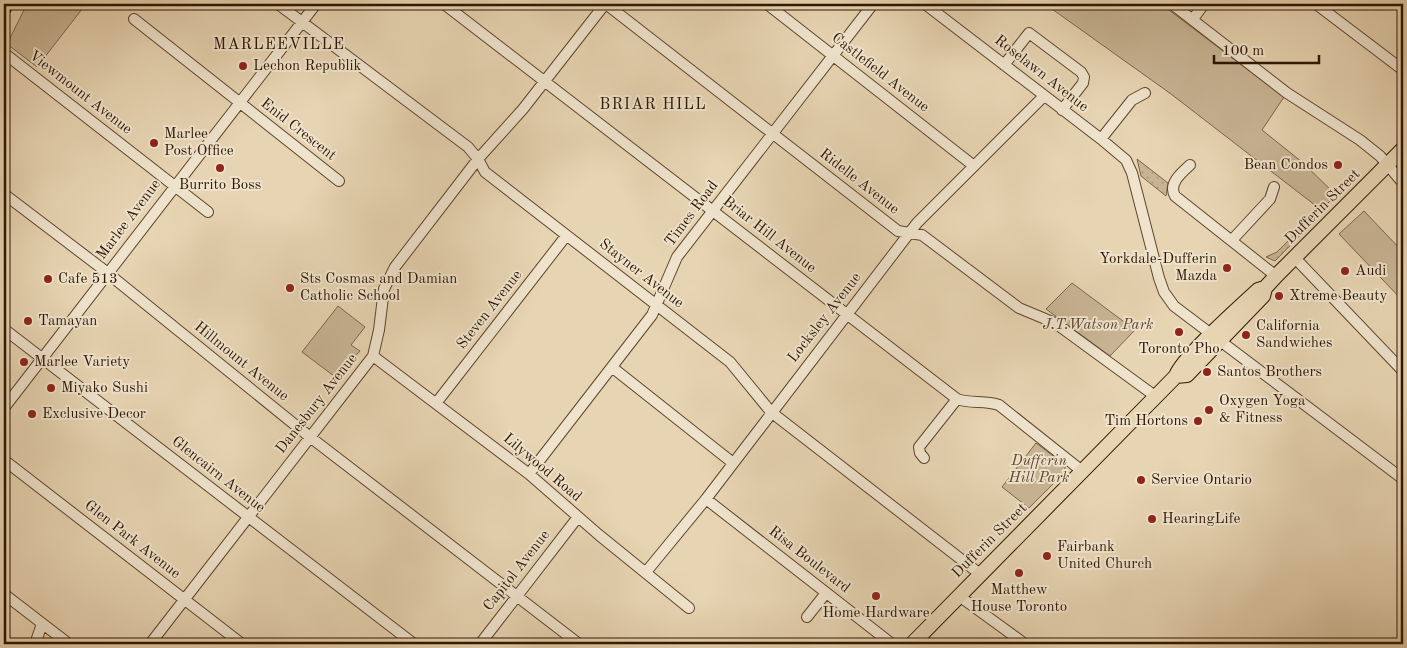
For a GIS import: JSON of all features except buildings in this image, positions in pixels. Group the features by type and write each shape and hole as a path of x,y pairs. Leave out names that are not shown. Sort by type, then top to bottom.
{"main road":[{"name":"Dufferin Street","path":"912,644 1176,376 1178,369 1217,338 1258,290 1265,288 1403,149"}],"street":[{"name":"Stayner Avenue","path":"278,4 468,147 478,159 485,172 730,362 771,412 980,574"},
{"name":"Marlee Avenue","path":"4,408 316,4"},
{"name":"Briar Hill Avenue","path":"444,4 714,210 956,399"},
{"name":"Danesbury Avenue","path":"150,644 373,356 379,330 384,289 390,274 478,159 545,81 605,4"},
{"name":"Ridelle Avenue","path":"605,4 898,230 922,235 1019,308 1055,322 1155,396"},
{"name":"Castlefield Avenue","path":"767,4 974,166"},
{"name":"Times Road","path":"529,474 613,368 657,306 677,257 873,4"},
{"name":"Roselawn Avenue","path":"925,4 1126,160 1132,173 1164,292 1174,306 1217,338"},
{"path":"1172,4 1287,93 1348,131 1378,154 1403,183"},
{"path":"1193,19 1204,4"},
{"path":"1316,4 1403,70"},
{"name":"Enid Crescent","path":"134,19 339,181"},
{"path":"1004,65 1029,33 1083,75 1083,83 1062,110"},
{"name":"Viewmount Avenue","path":"4,54 208,212"},
{"path":"1101,139 1132,100 1145,93"},
{"name":"Locksley Avenue","path":"646,572 706,499 910,233 1044,96"},
{"path":"1190,165 1173,186 1172,191 1175,196 1276,276"},
{"path":"1232,240 1270,199 1274,187"},
{"name":"Hillmount Avenue","path":"4,194 107,273 310,438 578,644"},
{"name":"Steven Avenue","path":"437,402 566,236"},
{"path":"1295,258 1403,371"},
{"name":"Glencairn Avenue","path":"4,329 414,644"},
{"path":"1217,338 1403,479"},
{"name":"Lilywood Road","path":"373,356 437,402 529,474 578,517 689,608"},
{"path":"613,368 733,463"},
{"path":"924,458 920,453 919,447 956,399 999,405 1082,471"},
{"name":"Glen Park Avenue","path":"4,460 242,644"},
{"name":"Risa Boulevard","path":"706,499 892,644"},
{"name":"Capitol Avenue","path":"480,644 578,517"},
{"path":"807,617 826,593"},
{"path":"4,594 69,644"},
{"path":"959,596 1025,644"},
{"path":"34,644 42,624"}],"green space":[{"path":"27,4 86,4 37,67 7,44"},
{"path":"1045,4 1161,4 1284,97 1262,130 1302,162 1337,196 1320,209 1171,94"},
{"path":"1137,159 1168,183 1166,196 1141,176"},
{"path":"1320,209 1322,211 1317,218 1275,261 1266,257 1277,252"},
{"path":"1364,211 1403,252 1403,301 1339,234"},
{"name":"J.T.Watson Park","path":"1072,283 1135,330 1110,356 1046,309"},
{"path":"338,306 365,327 351,345 360,351 337,376 334,376 302,352"},
{"name":"Dufferin Hill Park","path":"1036,443 1065,465 1065,472 1029,508 1002,487"}],"place":[{"name":"Lechon Republik","path":"243,66"},
{"name":"Marlee Post Office","path":"154,143"},
{"name":"Bean Condos","path":"1338,165"},
{"name":"Burrito Boss","path":"220,168"},
{"name":"Yorkdale-Dufferin Mazda","path":"1227,268"},
{"name":"Audi","path":"1345,271"},
{"name":"Cafe 513","path":"48,279"},
{"name":"Sts Cosmas and Damian Catholic School","path":"290,288"},
{"name":"Xtreme Beauty","path":"1279,296"},
{"name":"Tamayan","path":"28,321"},
{"name":"Toronto Pho","path":"1179,332"},
{"name":"California Sandwiches","path":"1246,335"},
{"name":"Marlee Variety","path":"24,362"},
{"name":"Santos Brothers","path":"1207,372"},
{"name":"Miyako Sushi","path":"51,388"},
{"name":"Oxygen Yoga & Fitness","path":"1209,410"},
{"name":"Exclusive Decor","path":"32,414"},
{"name":"Tim Hortons","path":"1198,421"},
{"name":"Service Ontario","path":"1141,480"},
{"name":"HearingLife","path":"1152,519"},
{"name":"Fairbank United Church","path":"1047,556"},
{"name":"Matthew House Toronto","path":"1019,573"},
{"name":"Home Hardware","path":"876,596"}],"district":[{"name":"MARLEEVILLE","path":"279,45"},
{"name":"BRIAR HILL","path":"653,105"}]}
